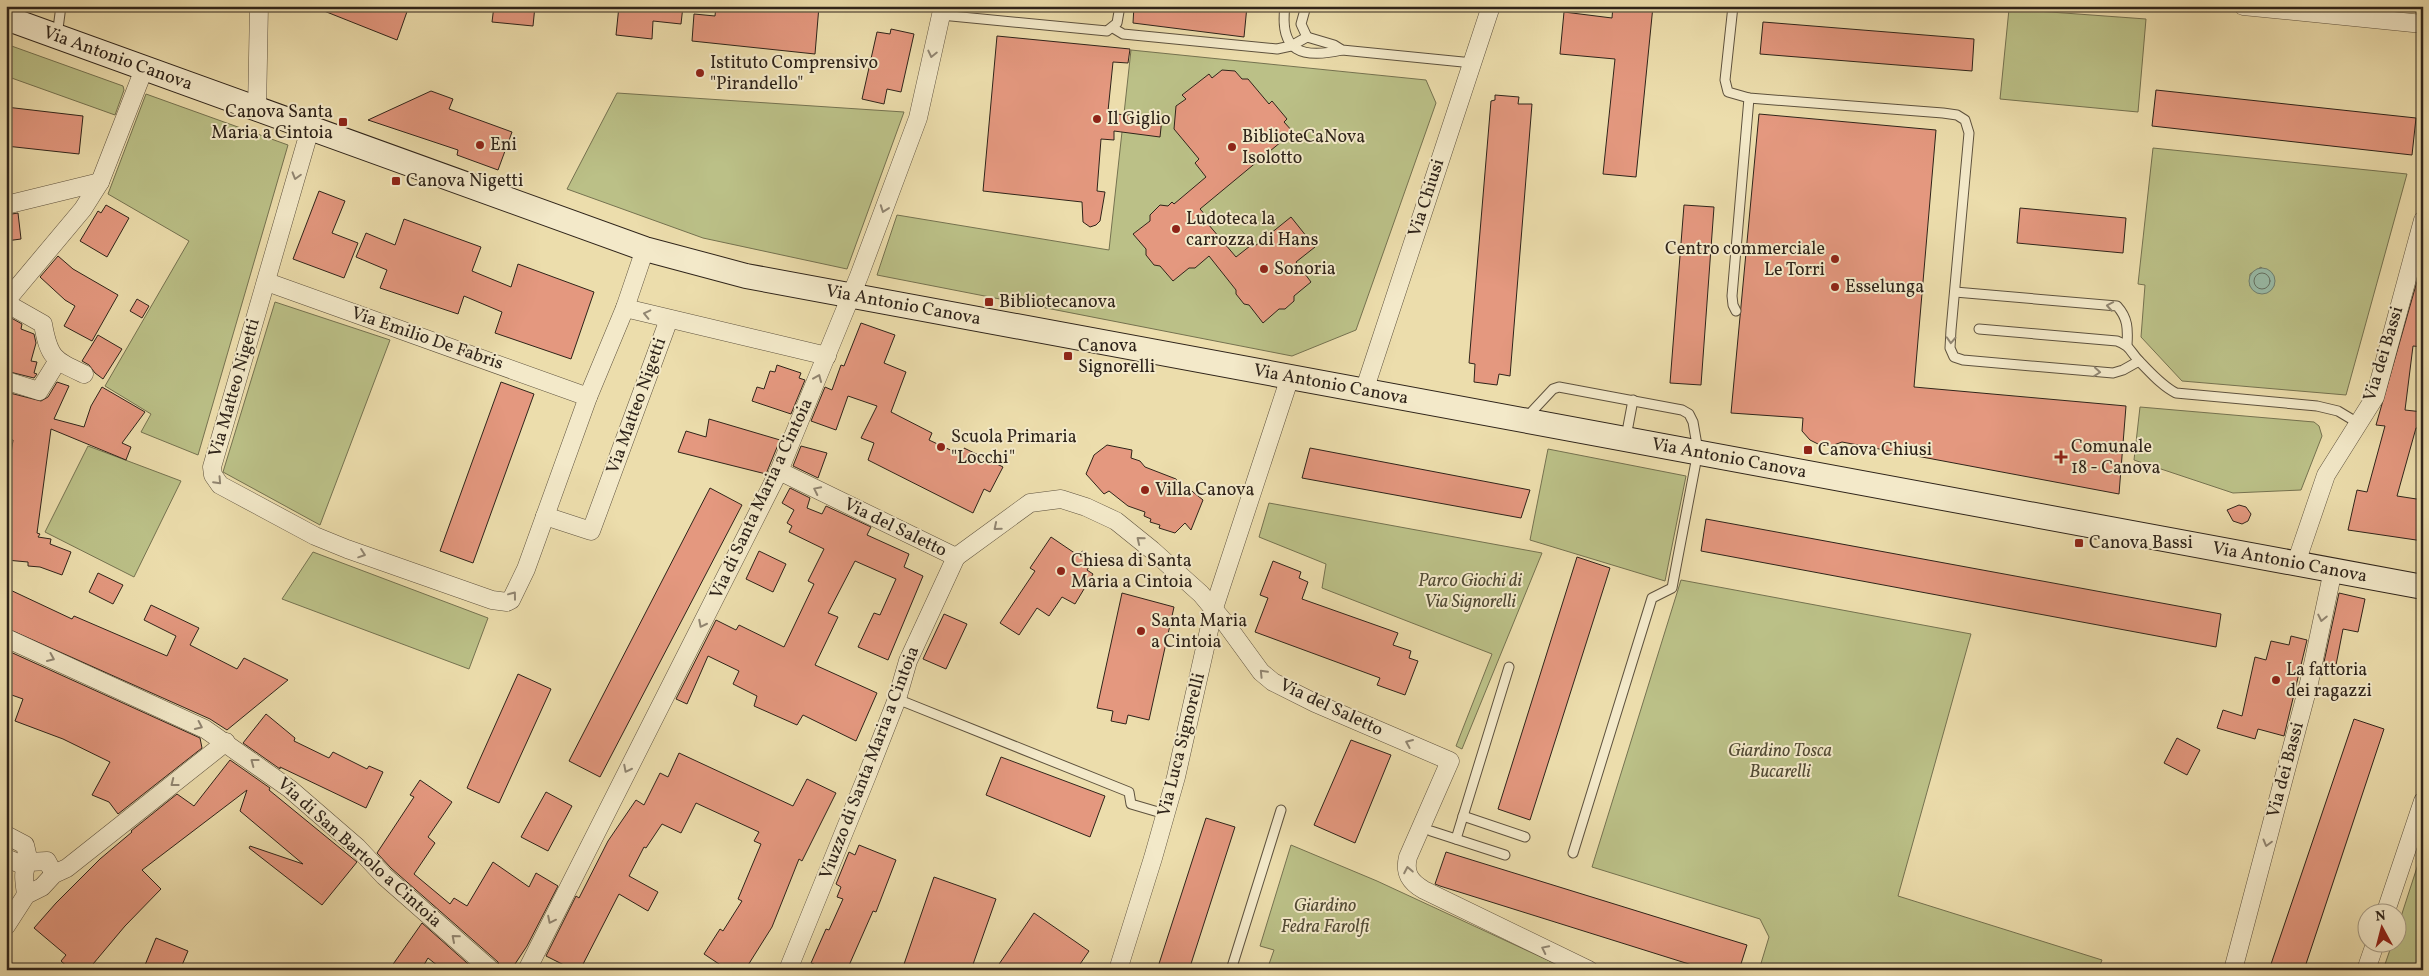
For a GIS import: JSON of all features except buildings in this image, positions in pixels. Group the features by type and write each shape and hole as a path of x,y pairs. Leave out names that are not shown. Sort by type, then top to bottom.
{"street":[{"path":"257,110 259,6"},
{"name":"Via Chiusi","path":"1364,391 1491,6"},
{"path":"2244,6 2423,24"},
{"name":"Via di Santa Maria a Cintoia","path":"526,970 779,471 852,295 918,118 942,10"},
{"name":"Via Antonio Canova","path":"6,18 645,249 746,276 1698,451 2423,587"},
{"path":"84,374 57,362 46,344 43,324 6,302 83,209 100,182 144,69"},
{"name":"Via Matteo Nigetti","path":"310,129 212,467 213,475 220,485 315,536 348,549 501,602 507,602 514,596 588,397 625,308 645,249"},
{"path":"6,205 100,182"},
{"name":"Via dei Bassi","path":"2296,563 2326,475 2375,397 2423,220"},
{"name":"Via Emilio De Fabris","path":"266,282 588,397"},
{"name":"Via Matteo Nigetti","path":"625,308 827,356"},
{"name":"Via Matteo Nigetti","path":"545,516 591,531 669,319"},
{"path":"7,381 39,391 57,362"},
{"name":"Via Luca Signorelli","path":"1118,970 1166,814 1214,608 1290,377"},
{"name":"Via del Saletto","path":"779,471 956,557 1030,503 1061,498 1116,521 1152,550 1214,608 1261,672 1273,682 1315,703 1450,761 1408,857 1407,873 1412,882 1424,890 1589,970"},
{"name":"Viuzzo di Santa Maria a Cintoia","path":"788,970 897,699 908,661 956,557"},
{"name":"Via dei Bassi","path":"2233,970 2309,683 2333,570"},
{"name":"Via di San Bartolo a Cintoia","path":"6,638 205,728 226,742 290,789 344,835 384,876 491,970"},
{"path":"26,895 42,888 54,874 67,868 226,742"},
{"path":"2388,904 2423,801"},
{"path":"6,835 25,844 27,864 26,895 6,926"},
{"path":"6,858 27,864 47,861 54,874"},
{"path":"2366,970 2371,954"}],"lane":[{"path":"57,36 61,6"},
{"path":"1113,28 1117,23 1120,6"},
{"path":"1285,6 1284,28 1291,46 1304,54 1326,54 1342,50 1473,63"},
{"path":"1306,6 1301,24 1307,37"},
{"path":"1734,6 1725,86 1728,92 1735,96 1943,113 1957,115 1965,120 1969,133 1950,348 1954,357 1963,360 2114,373 2138,361"},
{"path":"942,10 1096,31 1113,28 1123,34 1277,49 1291,46 1307,37 1334,45 1342,50"},
{"path":"1736,311 1732,305 1732,296 1749,98"},
{"path":"1955,292 2117,306 2125,315 2128,328 2127,345 2138,361 2165,387 2176,393 2316,406 2338,411 2358,423"},
{"path":"1979,329 2100,339 2127,345"},
{"path":"1524,420 1553,389 1559,387 1633,400 1682,410 1689,414 1693,422 1698,451 1672,588 1652,598 1573,853"},
{"path":"1626,438 1633,400"},
{"path":"1456,839 1509,667"},
{"path":"897,699 1129,792 1132,804 1166,814"},
{"path":"1231,970 1281,810"},
{"path":"1463,816 1526,837"},
{"path":"1431,831 1505,855"}],"green space":[{"path":"2009,9 2146,19 2138,112 2000,99"},
{"path":"6,44 123,86 124,90 115,115 6,76"},
{"path":"1131,50 1426,80 1436,103 1356,330 1292,356 877,275 897,215 1109,250"},
{"path":"617,93 904,112 847,269 703,238 567,189"},
{"path":"146,94 288,145 198,455 141,432 151,414 105,386 189,241 108,194"},
{"path":"2153,148 2407,174 2346,395 2182,381 2141,337 2145,285 2138,284","holes":["2261,267 2274,286 2268,292 2256,292 2250,286 2250,274"]},
{"path":"275,302 390,340 320,525 223,472"},
{"path":"2140,407 2314,422 2319,426 2322,436 2301,490 2233,493 2134,460"},
{"path":"88,446 181,481 134,577 45,532"},
{"path":"1548,449 1686,476 1665,581 1530,540"},
{"name":"Parco Giochi di Via Signorelli","path":"1269,503 1542,553 1462,749 1456,746 1492,654 1322,588 1326,564 1259,537"},
{"path":"313,552 488,618 469,669 282,599"},
{"name":"Giardino Tosca Bucarelli","path":"1681,580 1971,634 1898,896 2102,960 2098,970 1759,970 1769,937 1760,919 1592,867"},
{"name":"Giardino Fedra Farolfi","path":"1291,845 1377,881 1569,970 1277,970 1268,967 1274,950 1260,946"},
{"path":"2421,855 2423,970 2383,970 2389,954 2406,954 2405,904"}],"water":[{"path":"2262,268 2271,272 2275,281 2271,290 2262,294 2253,290 2249,281 2253,272"}],"place":[{"name":"Istituto Comprensivo \"Pirandello\"","path":"700,73"},
{"name":"Il Giglio","path":"1097,119"},
{"name":"Canova Santa Maria a Cintoia","path":"343,122"},
{"name":"Eni","path":"480,145"},
{"name":"BiblioteCaNova Isolotto","path":"1232,147"},
{"name":"Canova Nigetti","path":"396,181"},
{"name":"Ludoteca la carrozza di Hans","path":"1176,229"},
{"name":"Centro commerciale Le Torri","path":"1835,259"},
{"name":"Sonoria","path":"1264,269"},
{"name":"Esselunga","path":"1835,287"},
{"name":"Bibliotecanova","path":"989,302"},
{"name":"Canova Signorelli","path":"1068,356"},
{"name":"Scuola Primaria \"Locchi\"","path":"941,447"},
{"name":"Canova Chiusi","path":"1808,450"},
{"name":"Comunale 18 - Canova","path":"2061,457"},
{"name":"Villa Canova","path":"1145,490"},
{"name":"Canova Bassi","path":"2079,543"},
{"name":"Chiesa di Santa Maria a Cintoia","path":"1061,571"},
{"name":"Santa Maria a Cintoia","path":"1141,631"},
{"name":"La fattoria dei ragazzi","path":"2276,680"}]}
